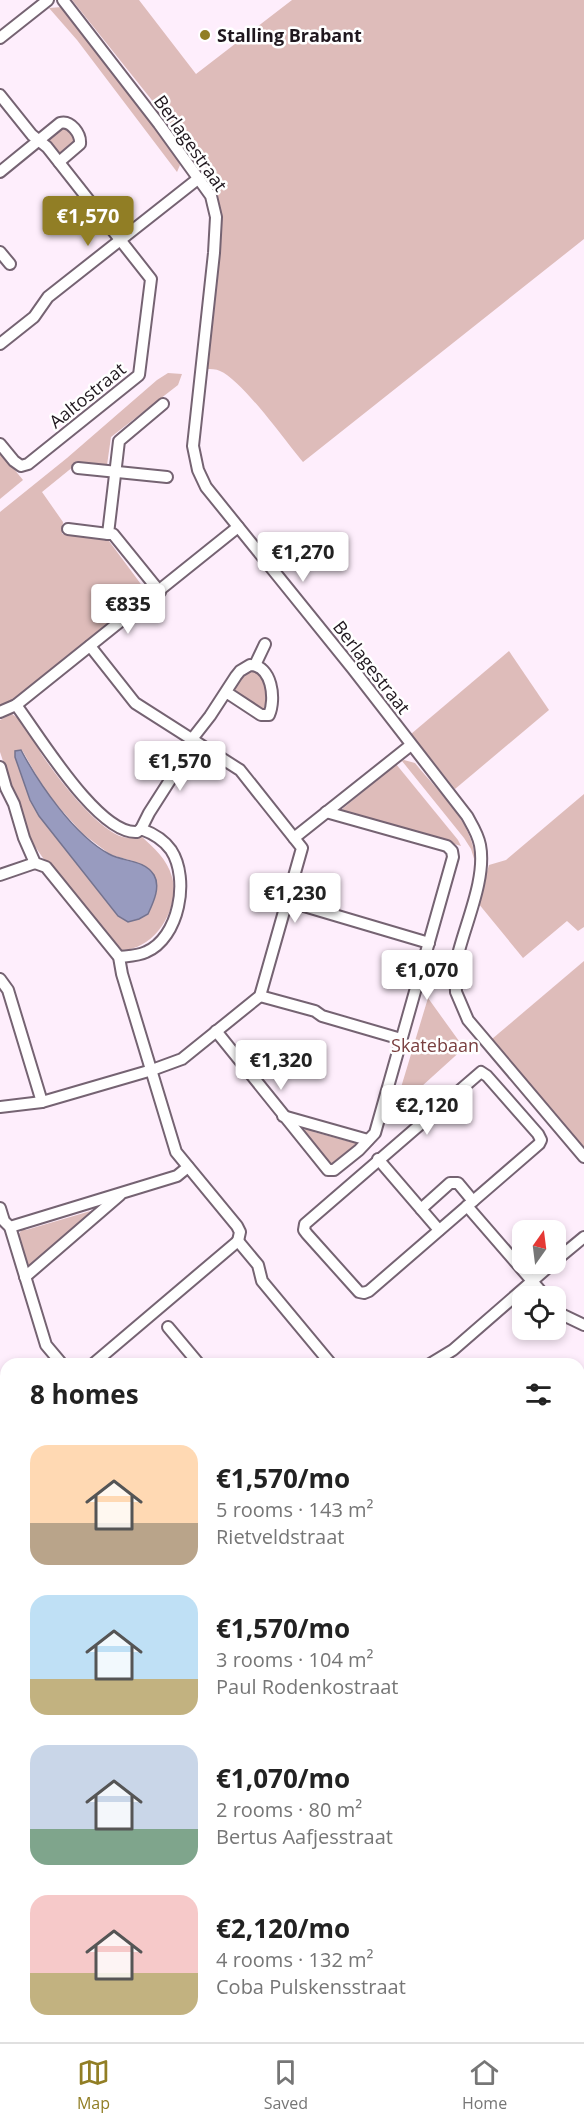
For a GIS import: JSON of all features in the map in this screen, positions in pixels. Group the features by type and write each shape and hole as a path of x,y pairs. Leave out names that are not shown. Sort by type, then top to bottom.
{"street":[{"path":"0,38 48,0"},
{"name":"Berlagestraat","path":"63,0 147,108 211,196 216,217 213,265 196,409 194,446 195,459 206,487 353,669 467,816 480,846 480,872 455,967 455,981 461,1006 476,1032 584,1157"},
{"path":"0,95 32,135 59,162 120,240"},
{"path":"0,172 64,122 69,123 80,136 80,144 59,162"},
{"path":"0,344 34,317 48,297 199,178"},
{"name":"Aaltostraat","path":"0,444 21,466 28,464 139,375 151,279 120,240"},
{"path":"0,252 10,264"},
{"path":"108,534 119,441 163,404"},
{"path":"78,468 166,477"},
{"path":"0,712 16,705 160,592 238,527"},
{"path":"68,529 113,534 160,592"},
{"path":"255,664 265,644"},
{"path":"0,1107 42,1102 182,1059 260,996 302,848 240,770 135,703 90,646"},
{"path":"16,705 66,777 91,804 123,830 137,832 141,829 193,740 240,671 247,666 255,664 266,675 273,704 269,715 261,715 226,692"},
{"path":"294,838 411,745"},
{"path":"0,767 35,863"},
{"path":"216,1031 324,1166 331,1171 375,1133 453,857 452,851 447,846 326,812"},
{"path":"119,957 146,952 159,943 170,929 179,909 180,889 177,866 170,850 154,834 141,829"},
{"path":"0,875 35,863 46,867 119,957 122,974 176,1152 240,1232 238,1241 100,1358"},
{"path":"287,901 429,943"},
{"path":"1,982 8,990 42,1102"},
{"path":"260,996 315,1011 321,1017 401,1039"},
{"path":"481,1072 487,1076 541,1140 470,1204 364,1293 354,1289 307,1234 304,1227 307,1221 378,1159 481,1072"},
{"path":"283,1116 368,1140"},
{"path":"378,1159 439,1230"},
{"path":"10,1227 177,1176 188,1167"},
{"path":"421,1209 450,1184 458,1183 470,1204 536,1286"},
{"path":"25,1277 122,1193"},
{"path":"0,1208 4,1221 10,1227 46,1345 57,1358"},
{"path":"566,1252 584,1237"},
{"path":"238,1241 258,1265 262,1281 326,1358"},
{"path":"441,1358 539,1274"},
{"path":"566,1316 584,1325"},
{"path":"168,1327 194,1358"},
{"path":"448,1354 451,1358"}],"green space":[{"path":"72,0 139,0 196,74 292,0 584,0 584,239 303,462 240,386 220,371 206,369 220,216 210,173"},
{"path":"62,7 99,51 172,150 180,165 177,172 77,40 49,8"},
{"path":"65,125 76,139 59,154 46,139"},
{"path":"168,373 182,374 178,385 111,437 107,465 79,462 42,492 63,522 62,534 106,537 146,591 25,692 0,706 0,512"},
{"path":"0,452 23,480 0,499"},
{"path":"509,651 549,710 455,789 411,734"},
{"path":"254,670 262,678 267,689 268,700 264,711 237,695 235,691 239,679"},
{"path":"12,714 22,722 57,776 78,802 101,824 123,837 141,836 163,859 172,877 174,889 172,902 162,926 143,944 132,949 119,950 52,871 34,845 21,815 0,752 0,720","holes":["22,750 47,794 83,834 111,855 133,861 157,889 148,914 128,922 118,916 39,816"]},
{"path":"402,761 415,763 454,809 469,834 475,862 464,838"},
{"path":"396,764 458,840 461,846 341,810"},
{"path":"584,794 584,927 578,931 567,921 523,958 478,903 489,865 506,860"},
{"path":"584,961 584,1148 492,1039"},
{"name":"Skatebaan","path":"428,998 464,1048 390,1115 396,1104"},
{"path":"306,1128 351,1142 353,1139 357,1142 357,1146 333,1165 325,1160 326,1158 308,1136 306,1137 303,1132"},
{"path":"94,1207 98,1210 33,1266 26,1264 18,1235 23,1228 26,1230 94,1210"}],"water":[{"path":"21,750 37,778 83,835 109,854 139,863 154,875 157,885 148,914 128,922 118,916 39,816 30,800 15,757 15,751"}],"place":[{"name":"Stalling Brabant","path":"205,35"}]}
